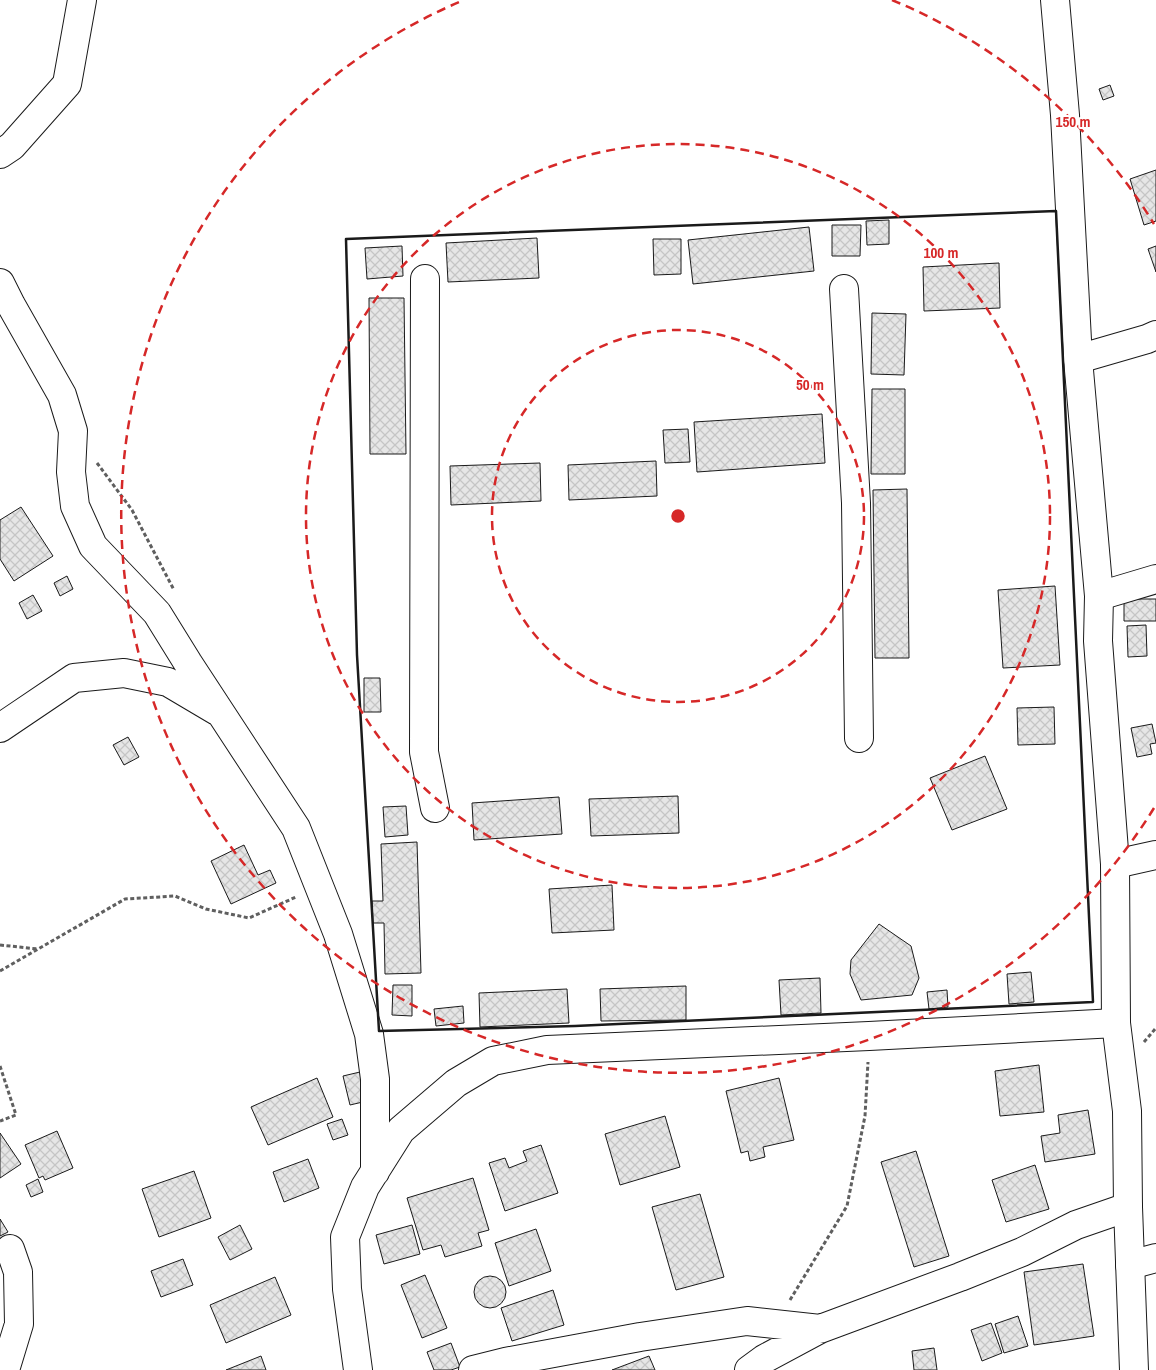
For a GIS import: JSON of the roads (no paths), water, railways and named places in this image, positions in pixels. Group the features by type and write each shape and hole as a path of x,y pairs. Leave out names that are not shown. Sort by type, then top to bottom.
{"street":[{"path":"0,154 12,146 66,84 82,0"},
{"path":"1055,0 1065,115 1078,359 1099,596 1098,641 1115,864 1116,1023 1127,1111 1128,1207 1134,1370"},
{"path":"425,279 424,752 435,808"},
{"path":"0,283 62,395 73,431 71,472 75,506 93,546 157,613 296,828 338,934 369,1034 375,1080 375,1172"},
{"path":"844,289 856,503 859,738"},
{"path":"1078,359 1156,336"},
{"path":"1099,596 1156,580"},
{"path":"0,728 74,678 124,673 168,682 222,714"},
{"path":"1115,864 1156,855"},
{"path":"358,1370 346,1289 345,1237 365,1187 401,1130 456,1083 493,1061 547,1050 1116,1023"},
{"path":"749,1370 764,1359 820,1329 960,1277 1022,1252 1076,1225 1128,1207"},
{"path":"5,1370 19,1324 18,1272 10,1249"},
{"path":"1130,1265 1156,1258"},
{"path":"473,1370 514,1360 640,1337 747,1321 820,1329"}]}
